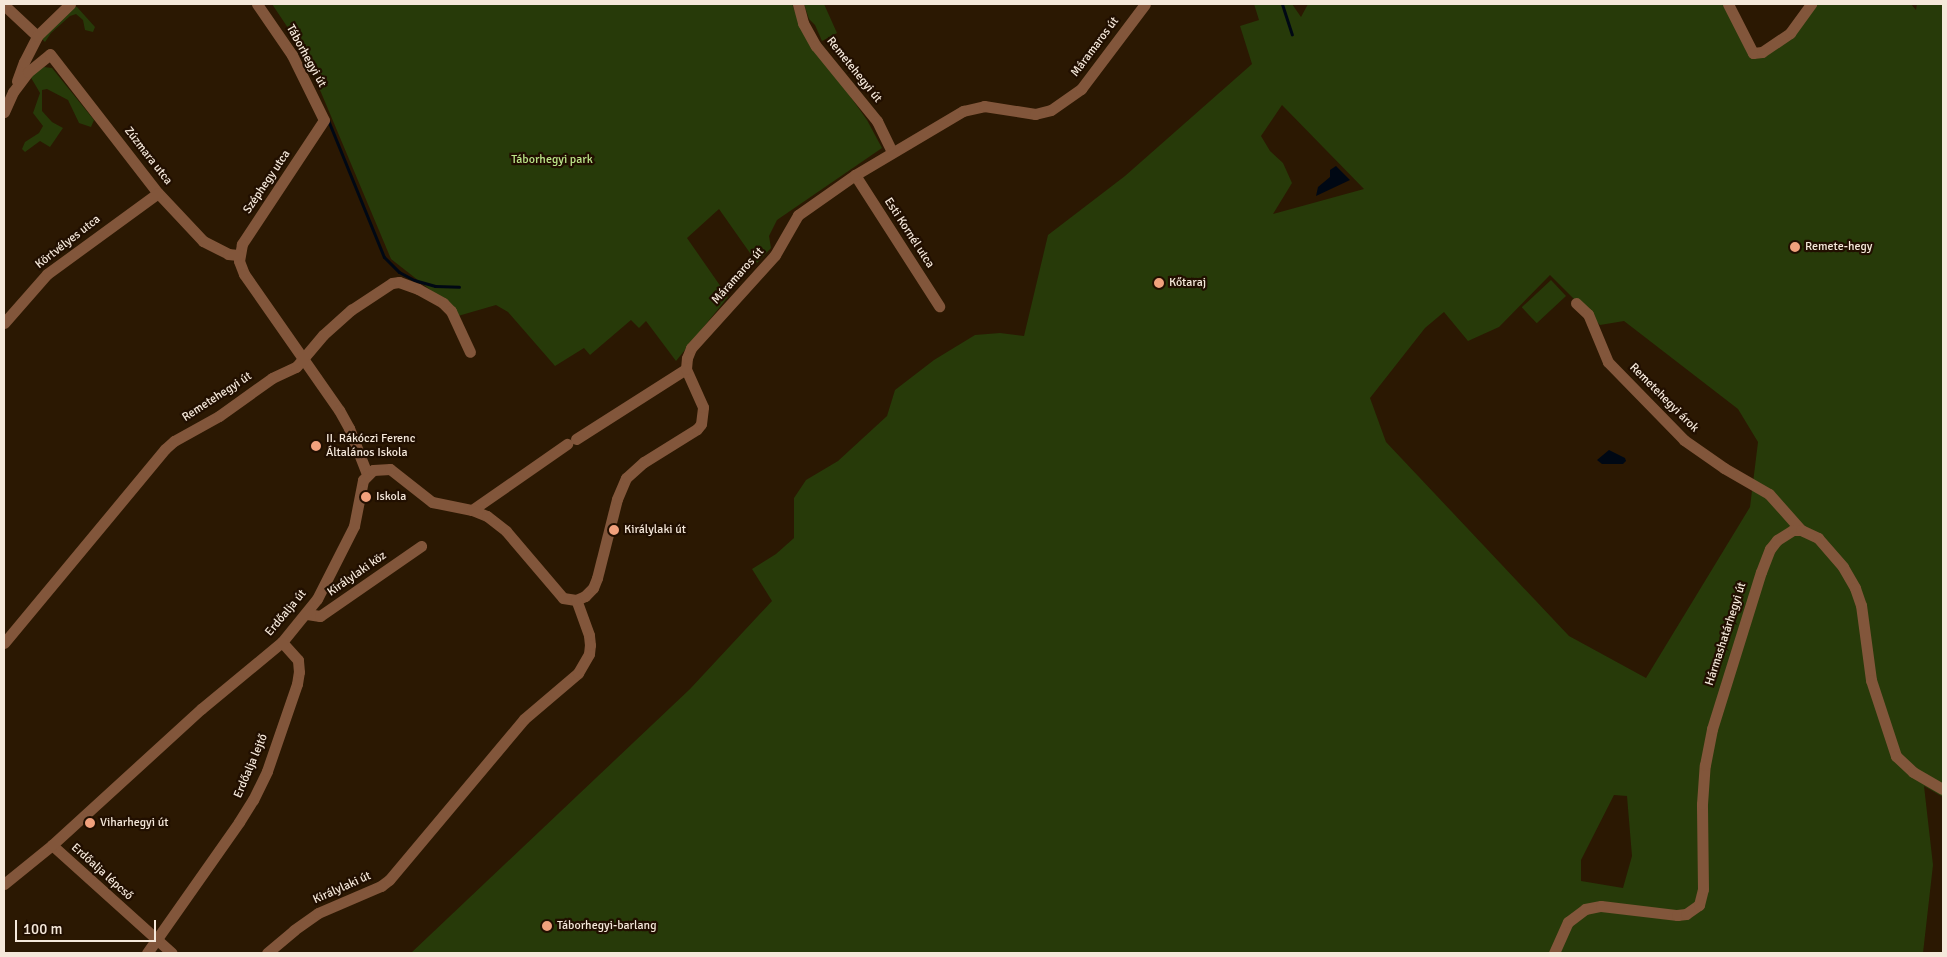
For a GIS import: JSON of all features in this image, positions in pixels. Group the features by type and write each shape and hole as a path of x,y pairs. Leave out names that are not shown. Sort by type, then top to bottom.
{"street":[{"path":"4,112 24,62 37,36 70,4"},
{"name":"Táborhegyi út","path":"257,4 292,55 322,114 322,125"},
{"name":"Remetehegyi út","path":"798,4 803,23 816,46 877,121 892,152"},
{"name":"Máramaros út","path":"686,369 687,358 691,348 775,255 798,215 837,186 963,110 984,106 1035,114 1051,110 1081,89 1145,4"},
{"path":"1728,4 1753,53 1762,52 1790,33 1810,4"},
{"path":"4,5 37,36"},
{"name":"Zúzmara utca","path":"13,92 28,72 50,54 158,192 203,241 228,254 238,255"},
{"name":"Széphegy utca","path":"238,255 242,244 322,125"},
{"name":"Esti Kornél utca","path":"855,175 939,306"},
{"name":"Körtvélyes utca","path":"4,323 47,274 158,192"},
{"path":"238,255 244,274 304,358 349,428 367,474 373,470 390,469 432,502 472,510 487,516 501,526 563,598 576,600 585,596 592,588 597,578 617,499 626,478 644,462 697,429 701,424 703,408 686,369 572,441 472,510"},
{"name":"Remetehegyi út","path":"4,643 165,449 174,441 219,416 272,378 296,367 323,335 351,310 392,283 399,282 443,303 451,311 470,352"},
{"name":"Remetehegyi árok","path":"1576,303 1588,314 1608,362 1684,440 1724,468 1770,494 1801,530"},
{"name":"Erdőalja út","path":"4,884 52,845 187,721 282,642 307,614 354,526 360,490 367,474"},
{"path":"1801,530 1825,544 1855,588 1862,612 1871,680 1896,756 1914,772 1943,789"},
{"name":"Hármashatárhegyi út","path":"1554,953 1568,922 1585,909 1601,906 1677,915 1686,914 1699,905 1703,889 1701,817 1705,764 1720,697 1760,572 1770,549 1785,533 1801,530"},
{"name":"Királylaki köz","path":"307,614 320,616 421,546"},
{"name":"Királylaki út","path":"267,953 294,930 318,914 381,886 389,880 524,719 578,673 589,654 590,645 589,635 576,600"},
{"name":"Erdőalja lejtő","path":"156,940 239,822 253,800 267,771 297,684 299,672 298,660 282,642"},
{"name":"Erdőalja lépcső","path":"52,845 156,940"},
{"path":"147,953 156,940 172,953"},
{"path":"154,953 172,953"}],"green space":[{"name":"Táborhegyi park","path":"272,4 792,4 801,27 867,120 882,148 777,220 769,236 771,248 757,263 719,209 687,238 728,297 676,361 646,321 639,328 631,320 590,355 584,348 555,366 508,312 496,305 458,316 442,299 391,259 304,52"},
{"path":"804,4 824,4 837,33 822,41 815,25 809,19"},
{"path":"1254,4 1292,4 1301,17 1308,4 1722,4 1753,53 1790,33 1810,4 1911,4 1916,10 1917,4 1943,4 1943,797 1924,786 1933,865 1923,953 411,953 690,689 772,601 752,569 776,554 794,538 794,498 806,480 838,461 887,416 895,390 934,360 975,335 1000,333 1024,336 1048,235 1125,176 1252,64 1240,26 1259,20","holes":["1282,105 1364,189 1273,214 1292,183 1283,163 1270,151 1261,136","1550,275 1600,325 1624,321 1738,409 1758,442 1750,507 1646,678 1569,636 1386,442 1370,398 1425,328 1444,312 1468,341 1499,327","1614,795 1627,796 1632,856 1623,888 1581,881 1581,860"]},
{"path":"72,5 77,7 95,27 93,32 85,30 83,20 76,14 70,16 51,33 45,42 41,38"},
{"path":"44,67 52,68 94,120 91,127 79,123 68,100 47,89 42,90 42,111 52,122 63,128 50,147 40,141 25,152 22,149 25,142 39,133 43,126 33,113 40,93 30,76"},
{"path":"1551,280 1566,296 1537,323 1522,307"}],"shaded area":[{"path":"1336,166 1350,180 1316,196 1318,187 1330,177 1330,170"},
{"path":"1609,450 1625,458 1626,461 1623,464 1602,464 1597,460"}],"waterway":[{"path":"1282,4 1292,34"},
{"path":"328,120 384,257 399,272 414,280 435,286 459,287"}],"place":[{"name":"Remete-hegy","path":"1795,247"},
{"name":"Kőtaraj","path":"1159,283"},
{"name":"II. Rákóczi Ferenc Általános Iskola","path":"316,446"},
{"name":"Iskola","path":"366,497"},
{"name":"Királylaki út","path":"614,530"},
{"name":"Viharhegyi út","path":"90,823"},
{"name":"Táborhegyi-barlang","path":"547,926"}]}
